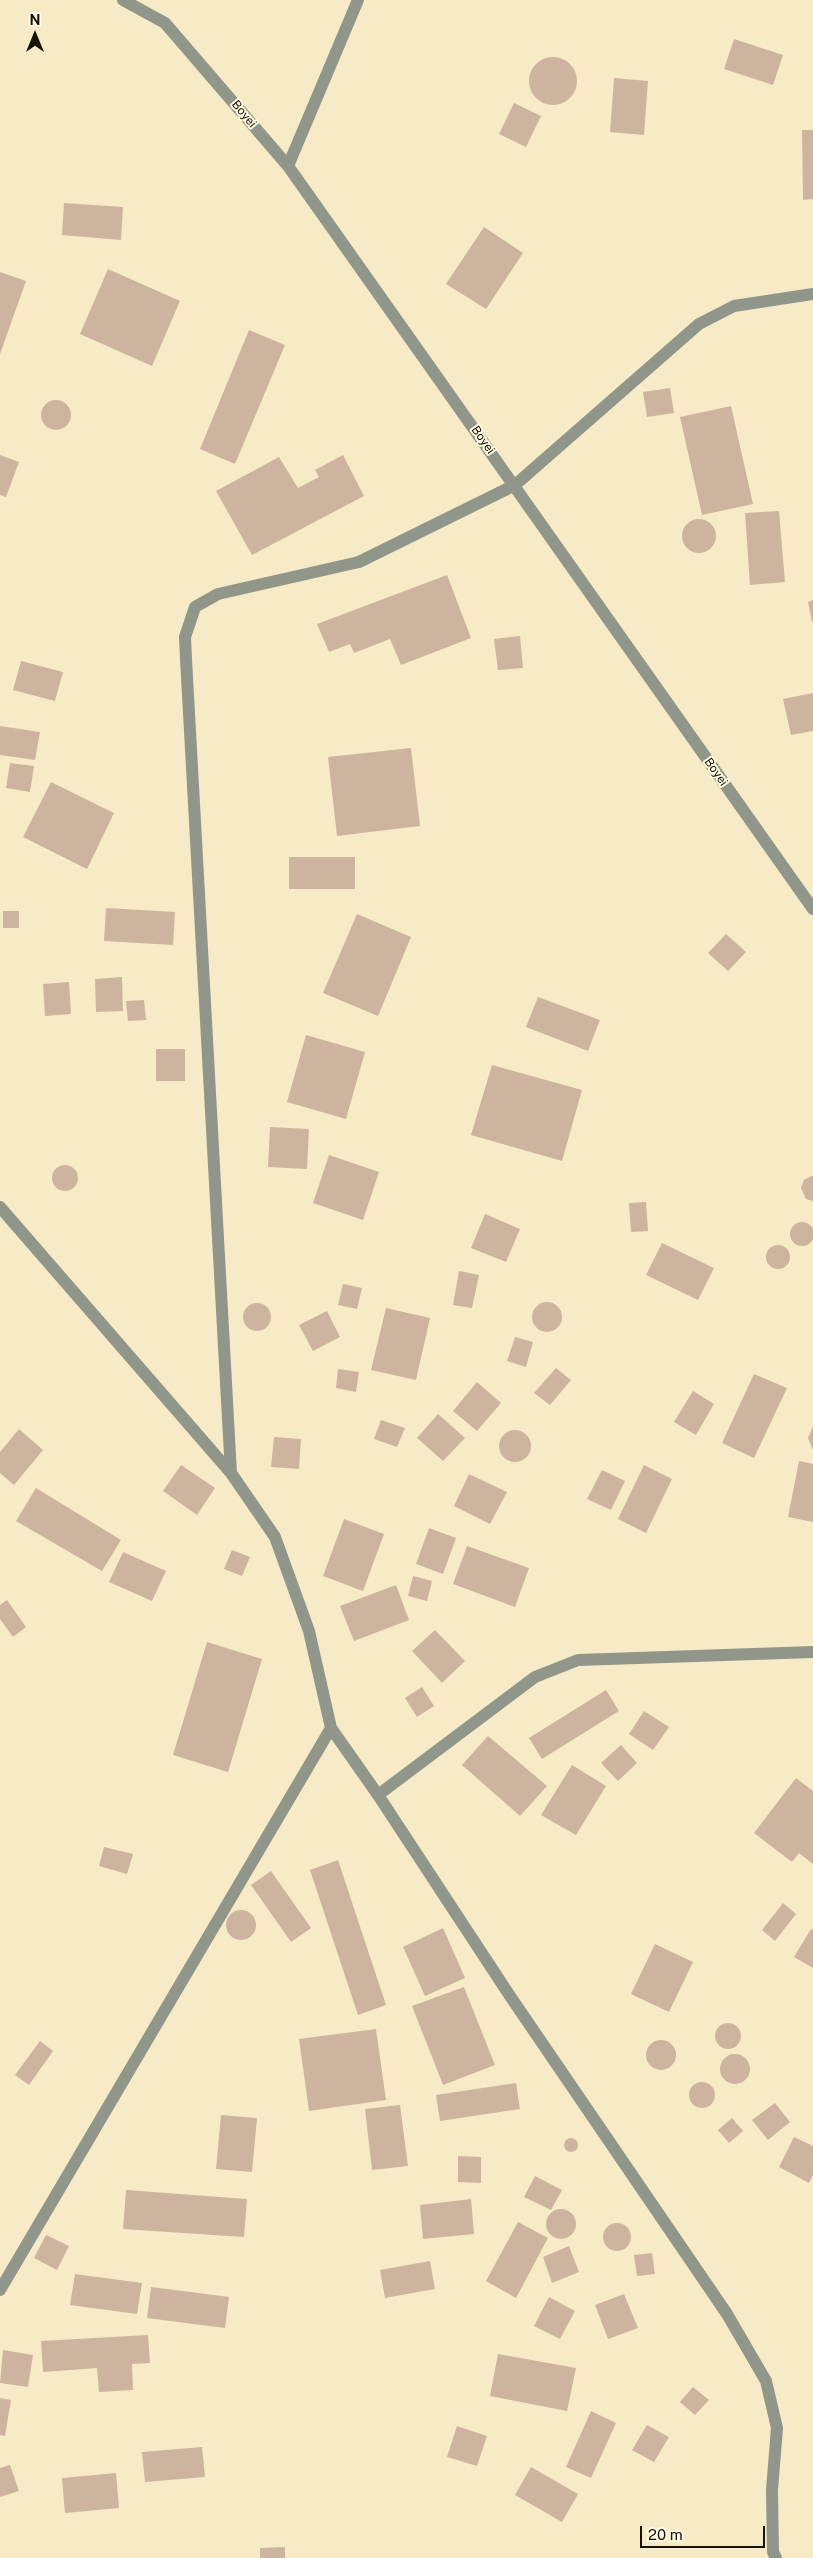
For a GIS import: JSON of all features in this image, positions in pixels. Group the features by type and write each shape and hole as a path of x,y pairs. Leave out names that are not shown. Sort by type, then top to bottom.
{"street":[{"name":"Boyei","path":"123,0 165,23 288,166 813,909"},
{"path":"288,166 358,0"},
{"path":"231,1473 185,637 196,607 218,594 359,562 515,485 699,324 734,306 813,294"},
{"path":"0,1207 231,1473 275,1537 309,1631 331,1728 378,1795 510,1996 727,2314 766,2381 777,2428 772,2490 773,2552 776,2558"},
{"path":"378,1795 535,1678 578,1660 813,1652"},
{"path":"0,2290 331,1728"}],"building":[{"path":"734,39 783,55 773,85 724,69"},
{"path":"553,57 562,59 570,64 575,72 577,81 575,90 570,98 562,103 553,105 544,103 536,98 531,90 529,81 531,72 536,64 544,59"},
{"path":"614,78 648,81 644,135 610,132"},
{"path":"514,103 541,116 526,147 499,134"},
{"path":"802,130 813,130 813,199 803,200"},
{"path":"64,203 123,207 121,240 62,235"},
{"path":"484,227 523,253 486,309 446,284"},
{"path":"108,269 180,301 152,366 80,334"},
{"path":"0,272 26,281 0,354"},
{"path":"249,330 285,345 235,464 200,449"},
{"path":"670,388 674,413 647,417 643,392"},
{"path":"56,400 67,404 71,415 67,426 56,430 45,426 41,415 45,404"},
{"path":"731,406 753,504 702,515 680,417"},
{"path":"0,455 19,462 6,497 0,495"},
{"path":"343,455 364,496 252,555 216,491 279,457 298,488 319,477 315,470"},
{"path":"779,511 785,582 750,585 745,513"},
{"path":"699,519 711,524 716,536 711,548 699,553 687,548 682,536 687,524"},
{"path":"447,575 471,638 401,665 390,639 354,653 350,644 329,652 317,624"},
{"path":"813,600 813,622 812,622 808,602"},
{"path":"520,636 523,668 498,670 494,639"},
{"path":"21,661 63,672 55,701 13,690"},
{"path":"813,693 813,731 791,735 783,699"},
{"path":"0,726 40,732 35,760 0,755"},
{"path":"411,748 420,826 337,836 328,757"},
{"path":"10,763 34,766 30,792 6,788"},
{"path":"51,782 114,813 87,869 23,837"},
{"path":"289,857 355,857 355,889 289,889"},
{"path":"106,908 175,912 173,945 104,941"},
{"path":"3,911 19,911 19,928 3,928"},
{"path":"357,914 411,937 378,1016 323,993"},
{"path":"726,934 746,952 728,971 708,953"},
{"path":"122,977 123,1011 96,1012 95,979"},
{"path":"69,982 71,1014 45,1016 43,984"},
{"path":"538,997 600,1020 588,1051 526,1027"},
{"path":"144,1000 146,1020 128,1021 126,1001"},
{"path":"306,1035 365,1052 346,1119 287,1102"},
{"path":"156,1049 185,1049 185,1081 156,1081"},
{"path":"492,1065 582,1090 562,1161 471,1135"},
{"path":"270,1127 309,1129 307,1169 268,1167"},
{"path":"329,1155 379,1172 363,1220 313,1203"},
{"path":"65,1165 74,1169 78,1178 74,1187 65,1191 56,1187 52,1178 56,1169"},
{"path":"813,1176 813,1201 806,1199 801,1188 804,1180"},
{"path":"646,1202 648,1231 631,1232 629,1203"},
{"path":"485,1214 520,1229 506,1262 471,1248"},
{"path":"802,1222 811,1225 814,1234 811,1243 802,1246 793,1243 790,1234 793,1225"},
{"path":"662,1243 714,1268 698,1300 646,1275"},
{"path":"778,1245 783,1246 789,1252 789,1262 783,1268 778,1269 773,1268 767,1262 766,1257 767,1252 773,1246"},
{"path":"459,1271 479,1275 472,1308 453,1305"},
{"path":"343,1284 362,1288 357,1309 338,1305"},
{"path":"547,1302 557,1307 562,1317 557,1327 547,1332 537,1327 532,1317 537,1307"},
{"path":"257,1303 267,1307 271,1317 267,1327 257,1331 247,1327 243,1317 247,1307"},
{"path":"386,1308 430,1318 416,1380 371,1370"},
{"path":"327,1311 340,1337 313,1351 299,1325"},
{"path":"515,1337 533,1342 526,1367 507,1361"},
{"path":"556,1368 571,1380 550,1405 534,1393"},
{"path":"338,1369 359,1372 356,1392 336,1388"},
{"path":"754,1374 787,1388 754,1458 722,1443"},
{"path":"477,1382 501,1403 477,1431 453,1411"},
{"path":"693,1391 714,1404 696,1435 674,1422"},
{"path":"438,1414 465,1438 443,1461 417,1438"},
{"path":"381,1420 405,1428 397,1447 374,1439"},
{"path":"813,1426 813,1450 808,1438"},
{"path":"19,1429 43,1450 14,1485 0,1473 0,1452"},
{"path":"515,1430 521,1431 526,1435 530,1440 530,1452 526,1457 521,1461 515,1462 509,1461 504,1457 500,1452 499,1446 500,1440 504,1435 509,1431"},
{"path":"274,1437 301,1439 299,1469 271,1467"},
{"path":"799,1461 813,1464 813,1522 788,1517"},
{"path":"181,1465 215,1488 197,1515 163,1491"},
{"path":"644,1465 672,1479 646,1533 618,1519"},
{"path":"602,1470 625,1481 611,1510 587,1499"},
{"path":"469,1474 507,1492 490,1524 454,1506"},
{"path":"36,1488 121,1540 102,1571 16,1521"},
{"path":"344,1519 384,1534 363,1591 323,1576"},
{"path":"429,1528 456,1538 443,1574 416,1564"},
{"path":"467,1546 529,1568 515,1607 453,1584"},
{"path":"232,1550 250,1557 242,1576 224,1569"},
{"path":"123,1552 166,1571 152,1601 109,1582"},
{"path":"413,1576 432,1581 427,1601 408,1596"},
{"path":"396,1585 409,1620 354,1641 340,1606"},
{"path":"7,1600 26,1627 13,1637 0,1619 0,1605"},
{"path":"435,1630 465,1661 442,1683 412,1651"},
{"path":"207,1642 262,1659 228,1772 173,1755"},
{"path":"422,1687 434,1706 417,1717 405,1698"},
{"path":"606,1690 619,1711 542,1759 529,1738"},
{"path":"644,1711 669,1727 653,1750 629,1734"},
{"path":"488,1736 547,1786 520,1816 462,1765"},
{"path":"621,1745 637,1763 618,1781 601,1763"},
{"path":"572,1765 606,1786 576,1835 541,1815"},
{"path":"796,1778 813,1791 813,1864 799,1853 792,1862 754,1833"},
{"path":"104,1847 133,1854 127,1874 99,1866"},
{"path":"338,1860 386,2005 358,2015 310,1870"},
{"path":"271,1871 311,1928 291,1942 251,1885"},
{"path":"783,1903 796,1914 775,1941 762,1930"},
{"path":"241,1910 252,1914 256,1925 252,1936 241,1940 230,1936 226,1925 230,1914"},
{"path":"443,1928 465,1978 425,1996 403,1947"},
{"path":"811,1929 813,1930 813,1968 794,1957"},
{"path":"655,1944 693,1962 669,2012 631,1994"},
{"path":"464,1987 495,2065 443,2085 412,2006"},
{"path":"728,2023 737,2027 741,2036 737,2045 728,2049 719,2045 715,2036 719,2027"},
{"path":"376,2029 386,2100 309,2111 299,2039"},
{"path":"661,2040 672,2044 676,2055 672,2066 661,2070 650,2066 646,2055 650,2044"},
{"path":"40,2041 53,2051 29,2085 15,2075"},
{"path":"735,2054 745,2059 750,2069 745,2079 735,2084 725,2079 720,2069 725,2059"},
{"path":"702,2082 711,2086 715,2095 711,2104 702,2108 693,2104 689,2095 693,2086"},
{"path":"516,2083 520,2109 440,2121 436,2095"},
{"path":"775,2103 790,2122 768,2140 752,2120"},
{"path":"400,2105 408,2166 372,2170 365,2109"},
{"path":"221,2115 257,2118 252,2172 216,2169"},
{"path":"732,2118 743,2131 729,2143 718,2130"},
{"path":"794,2137 813,2146 813,2175 809,2183 779,2167"},
{"path":"568,2138 574,2138 578,2145 574,2152 568,2152 564,2148 564,2142"},
{"path":"458,2156 481,2157 481,2183 458,2182"},
{"path":"535,2176 562,2190 551,2210 524,2197"},
{"path":"126,2190 247,2199 244,2237 123,2229"},
{"path":"471,2199 474,2234 423,2239 420,2205"},
{"path":"561,2209 571,2214 576,2224 571,2234 561,2239 551,2234 546,2224 551,2214"},
{"path":"518,2222 548,2238 516,2298 486,2281"},
{"path":"617,2223 627,2227 631,2237 627,2247 617,2251 607,2247 603,2237 607,2227"},
{"path":"46,2235 69,2246 57,2270 34,2258"},
{"path":"569,2246 579,2272 552,2283 543,2257"},
{"path":"652,2253 655,2274 637,2276 634,2255"},
{"path":"430,2261 435,2289 385,2298 380,2270"},
{"path":"75,2274 142,2283 137,2314 70,2305"},
{"path":"151,2287 229,2297 225,2328 147,2318"},
{"path":"624,2294 638,2328 608,2339 595,2305"},
{"path":"549,2297 575,2311 560,2339 534,2326"},
{"path":"148,2335 150,2363 132,2364 133,2390 99,2392 97,2368 43,2372 41,2341"},
{"path":"3,2350 33,2355 28,2387 0,2383"},
{"path":"498,2354 576,2368 567,2411 490,2396"},
{"path":"693,2387 709,2400 695,2415 680,2402"},
{"path":"0,2398 11,2400 5,2436 0,2435"},
{"path":"591,2411 616,2423 591,2478 566,2467"},
{"path":"647,2425 669,2437 654,2462 632,2450"},
{"path":"457,2426 487,2436 477,2466 447,2457"},
{"path":"202,2447 205,2477 145,2482 142,2452"},
{"path":"10,2465 19,2491 0,2497 0,2468"},
{"path":"531,2467 578,2494 562,2522 515,2495"},
{"path":"116,2473 119,2508 65,2513 62,2478"},
{"path":"285,2547 285,2558 260,2558 260,2548"}]}
